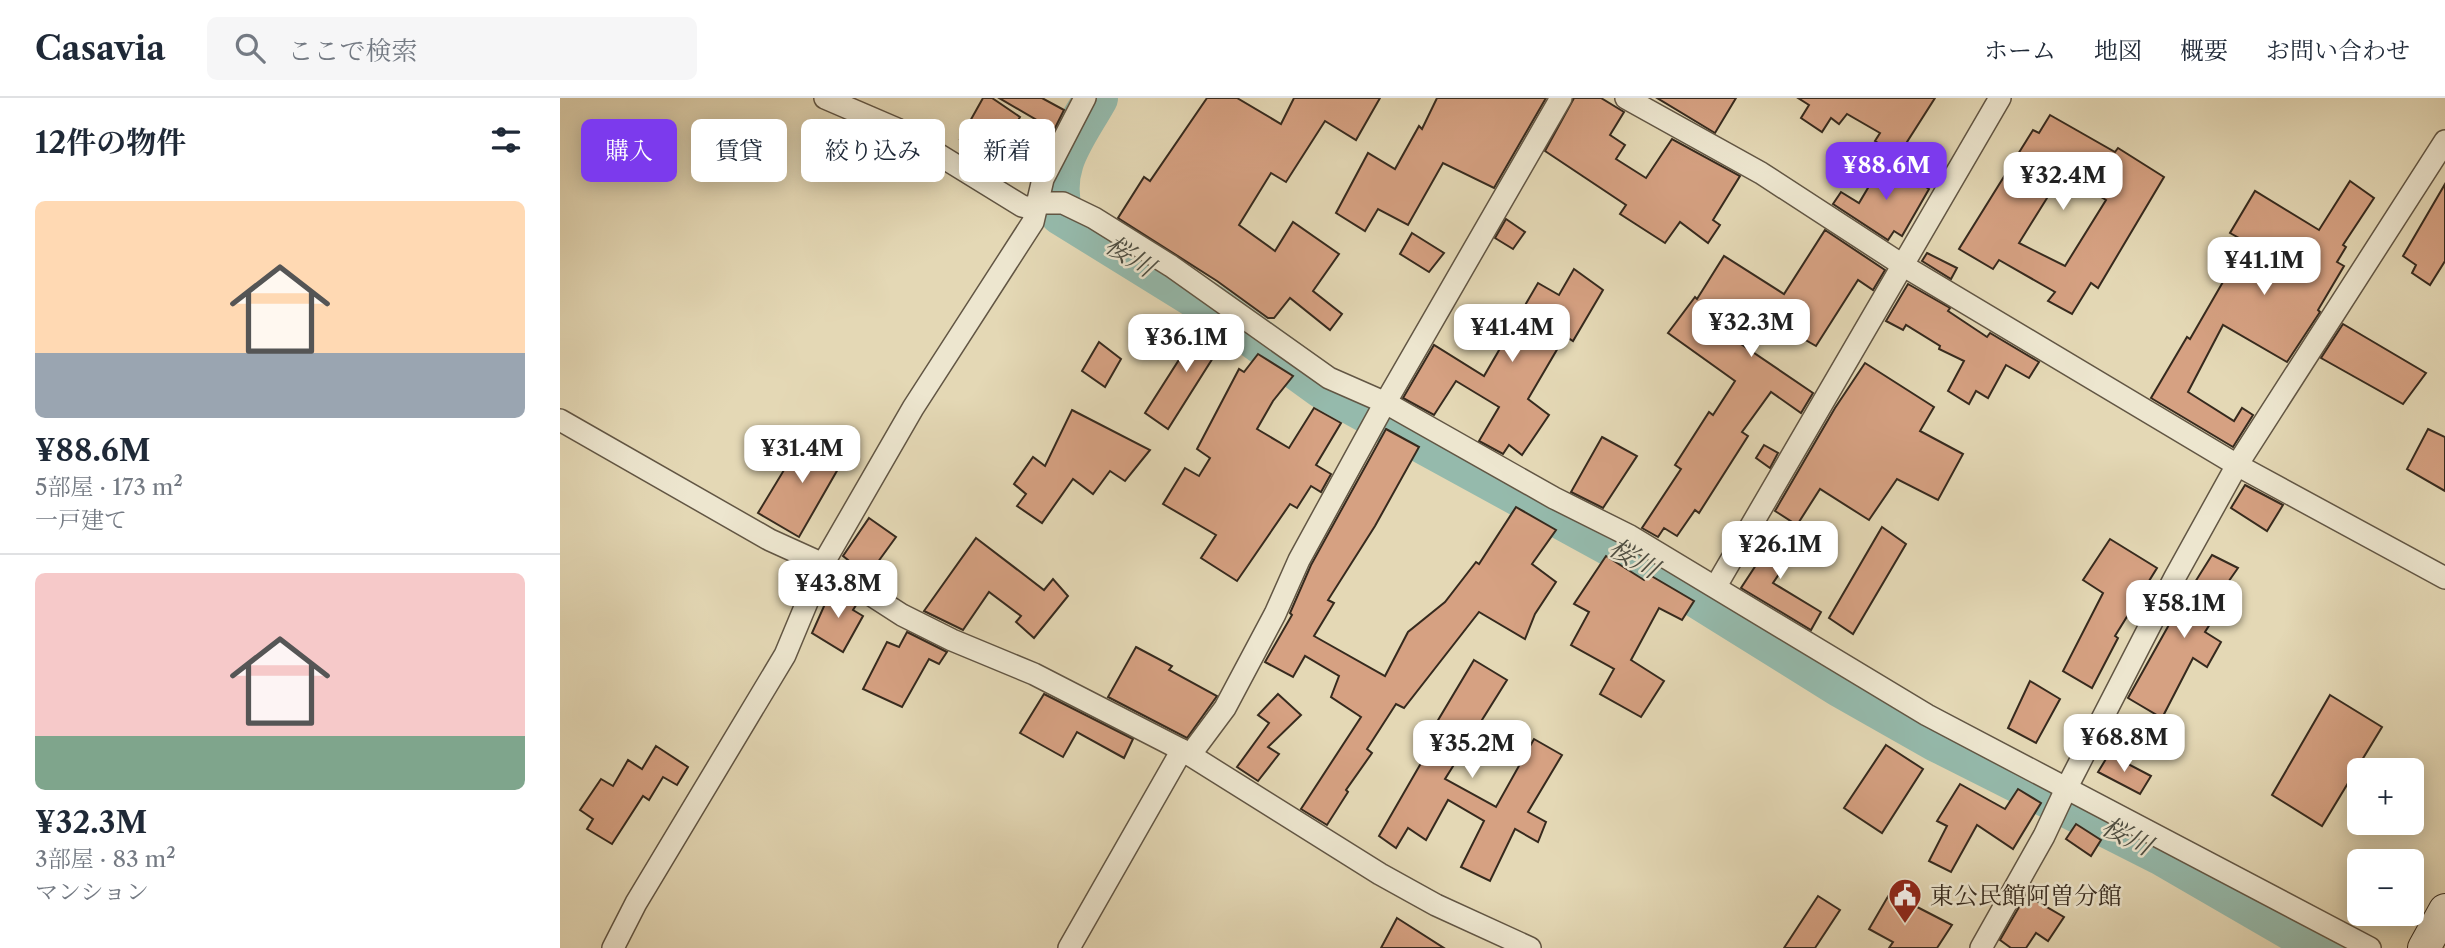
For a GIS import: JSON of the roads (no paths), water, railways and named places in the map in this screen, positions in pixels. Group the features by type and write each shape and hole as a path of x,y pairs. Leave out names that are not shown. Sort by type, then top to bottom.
{"main road":[{"path":"2424,948 2445,910"}],"street":[{"path":"825,98 897,129 1022,206 1046,205 1094,218 1171,267 1380,413 1716,586 1927,715 2024,763 2062,796 2370,948"},
{"path":"613,948 650,879 785,655 823,564 913,408 1032,222 1046,205 1043,179 1085,98"},
{"path":"1069,948 1186,753 1225,708 1275,614 1299,560 1561,98"},
{"path":"1626,98 1761,173 1904,266 2237,465 2445,578"},
{"path":"1716,586 2000,98"},
{"path":"1981,948 2044,836 2175,577 2237,465 2445,141"},
{"path":"560,420 770,540 823,564 902,615 952,640 1034,674 1186,753 1391,880 1520,946"}],"waterway":[{"name":"桜川","path":"1096,98 1065,152 1058,181 1061,213 1213,307 1323,387 1641,561 1840,685 1937,740 2161,853 2325,948"}],"place":[{"name":"東公民館阿曽分館","path":"1905,925"}]}
